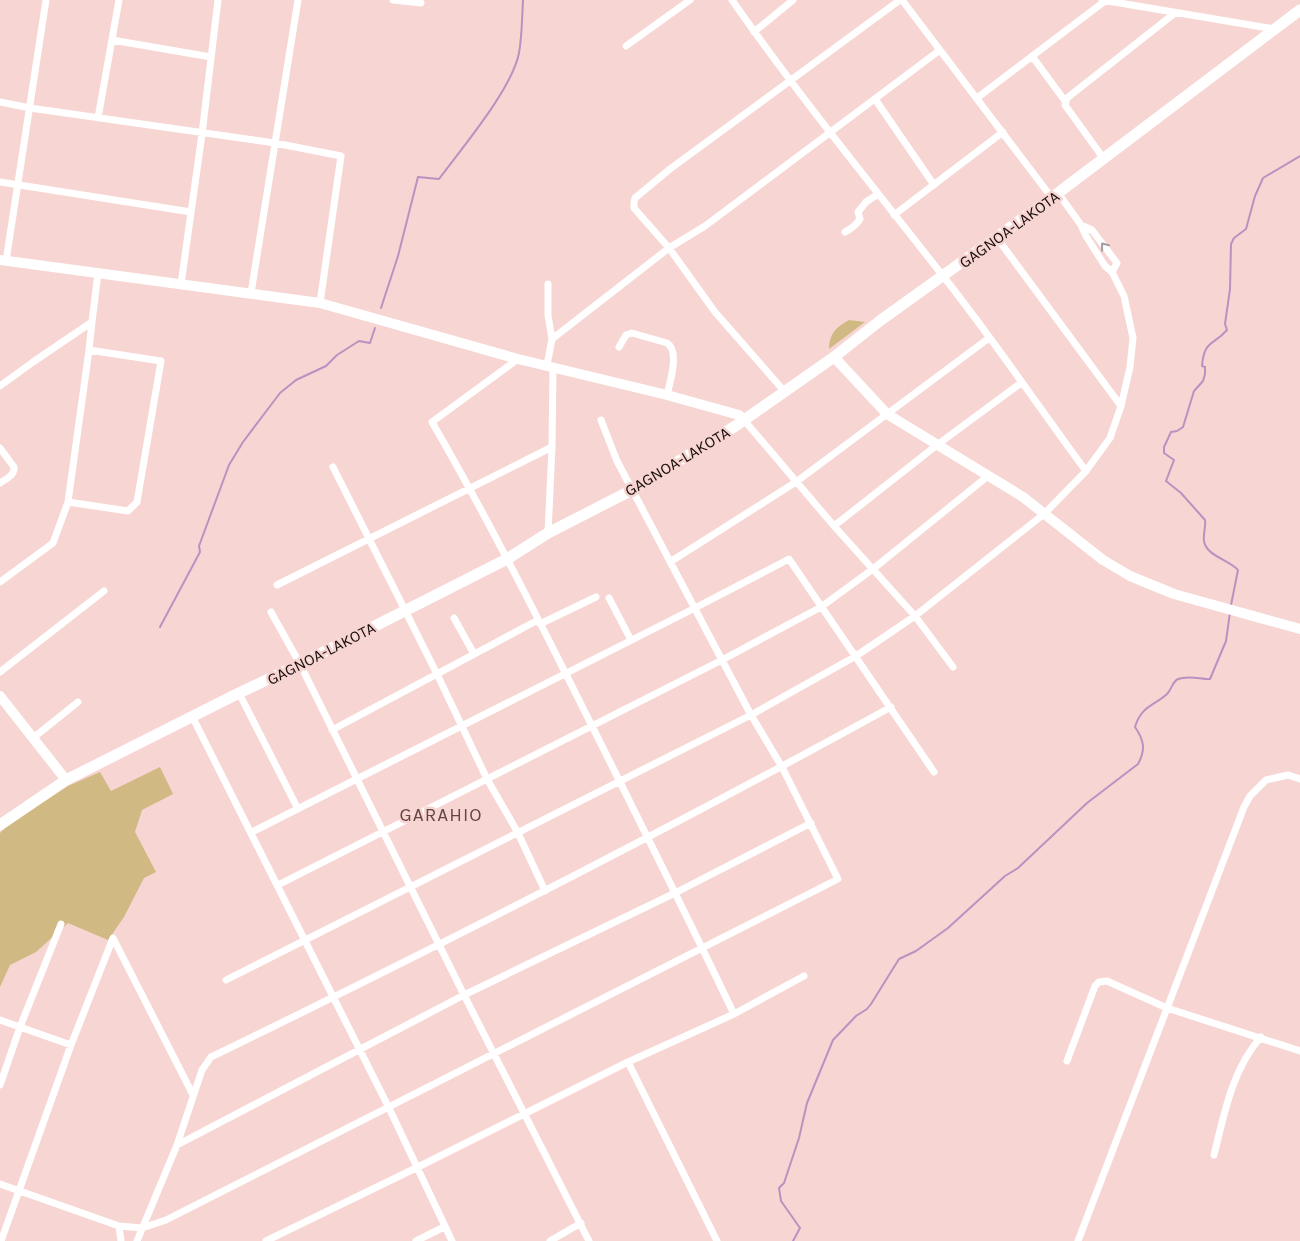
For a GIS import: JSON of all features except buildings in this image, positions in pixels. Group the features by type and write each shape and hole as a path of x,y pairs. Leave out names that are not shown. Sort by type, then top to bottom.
{"main road":[{"name":"GAGNOA-LAKOTA","path":"0,825 66,780 300,664 507,558 548,533 632,490 744,420 834,357 881,320 1104,160 1300,10"}],"street":[{"path":"46,0 30,108 3,260 320,303 518,359 667,395 739,415 834,526 915,616 953,667"},
{"path":"98,118 119,0"},
{"path":"181,284 218,0"},
{"path":"251,294 298,0"},
{"path":"393,0 421,3"},
{"path":"626,46 690,0"},
{"path":"732,0 830,132 944,276 1086,471"},
{"path":"754,32 793,0"},
{"path":"226,980 751,715 856,656 915,616 1044,514 1086,471 1110,438 1121,406 1130,367 1133,338 1124,296 1112,272 1105,266 1081,225 1003,132 901,0 670,170 635,198 634,208 668,248 715,312 785,392"},
{"path":"977,98 1103,0 1275,30"},
{"path":"1065,101 1175,12"},
{"path":"112,40 211,57"},
{"path":"552,339 668,248 706,226 940,50"},
{"path":"1032,56 1065,101 1065,105 1104,160"},
{"path":"874,99 934,185"},
{"path":"0,102 275,144 341,156 320,303"},
{"path":"894,215 1003,132"},
{"path":"0,182 191,212"},
{"path":"845,232 852,229 860,220 858,212 862,206 878,194"},
{"path":"1081,225 1092,230 1117,263 1112,272"},
{"path":"997,238 1121,406"},
{"path":"0,582 53,543 68,502 98,273"},
{"path":"548,284 548,315 552,339 550,366 552,447 548,533"},
{"path":"0,386 92,322"},
{"path":"620,347 626,335 632,333 672,346 674,360 667,395"},
{"path":"670,562 796,482 989,338"},
{"path":"68,502 128,511 137,502 161,361 89,350"},
{"path":"834,357 887,414 1022,497 1103,560 1155,587 1224,609 1300,629"},
{"path":"518,359 432,422 507,558 734,1014"},
{"path":"834,526 1021,383"},
{"path":"0,1184 119,1226 142,1228 166,1220 838,880 782,767 751,715 632,490 617,461 600,420"},
{"path":"277,585 552,447"},
{"path":"0,448 15,470 0,483"},
{"path":"333,467 487,779 518,833 545,891"},
{"path":"278,884 722,660 821,607 873,569 988,476"},
{"path":"252,832 789,559 934,772"},
{"path":"0,672 104,591"},
{"path":"332,730 474,654 596,597"},
{"path":"609,598 631,640"},
{"path":"271,612 300,664 464,996 589,1241"},
{"path":"454,618 474,654"},
{"path":"239,693 298,809"},
{"path":"0,696 66,780"},
{"path":"33,738 78,702"},
{"path":"137,1241 177,1145 202,1070 211,1057 648,838 890,707"},
{"path":"192,716 360,1049 452,1241"},
{"path":"1078,1241 1244,807 1250,796 1266,780 1288,775 1300,779"},
{"path":"177,1145 464,996 675,893 811,823"},
{"path":"0,1085 20,1027 61,924"},
{"path":"2,1241 71,1045 113,938 193,1095"},
{"path":"266,1241 628,1062 734,1014 804,976"},
{"path":"1067,1061 1095,986 1099,982 1107,981 1167,1008 1300,1051"},
{"path":"0,1020 71,1045"},
{"path":"1214,1156 1232,1089 1246,1058 1261,1037"},
{"path":"628,1062 717,1241"},
{"path":"550,1241 581,1223"},
{"path":"119,1226 121,1241"},
{"path":"416,1241 444,1227"}],"shaded area":[{"path":"849,320 865,322 829,349 830,339 834,332 840,325"},
{"path":"160,767 173,794 142,810 135,832 156,872 144,878 124,917 108,940 68,923 36,952 10,965 0,987 0,833 7,826 68,786 100,772 111,791"}],"waterway":[{"path":"381,308 398,256 418,177 439,179 497,101 507,84 519,53 523,0"},
{"path":"1231,605 1238,570 1209,550 1204,541 1205,520 1181,493 1166,481 1174,460 1164,453 1164,447 1171,432 1183,427 1194,391 1203,381 1205,367 1202,366 1207,347 1227,330 1225,324 1230,289 1231,244 1234,238 1246,229 1255,196 1263,178 1300,156"},
{"path":"160,627 200,552 199,546 229,465 243,442 280,393 296,380 326,366 337,355 359,341 370,343 375,328"},
{"path":"793,1241 800,1228 781,1201 779,1188 784,1183 799,1138 807,1103 833,1040 856,1016 867,1009 899,959 916,951 948,928 1005,876 1018,868 1087,803 1138,764 1143,745 1135,727 1144,710 1167,694 1178,679 1190,677 1210,679 1226,641 1230,612"}],"district":[{"name":"GARAHIO","path":"441,814"}]}
